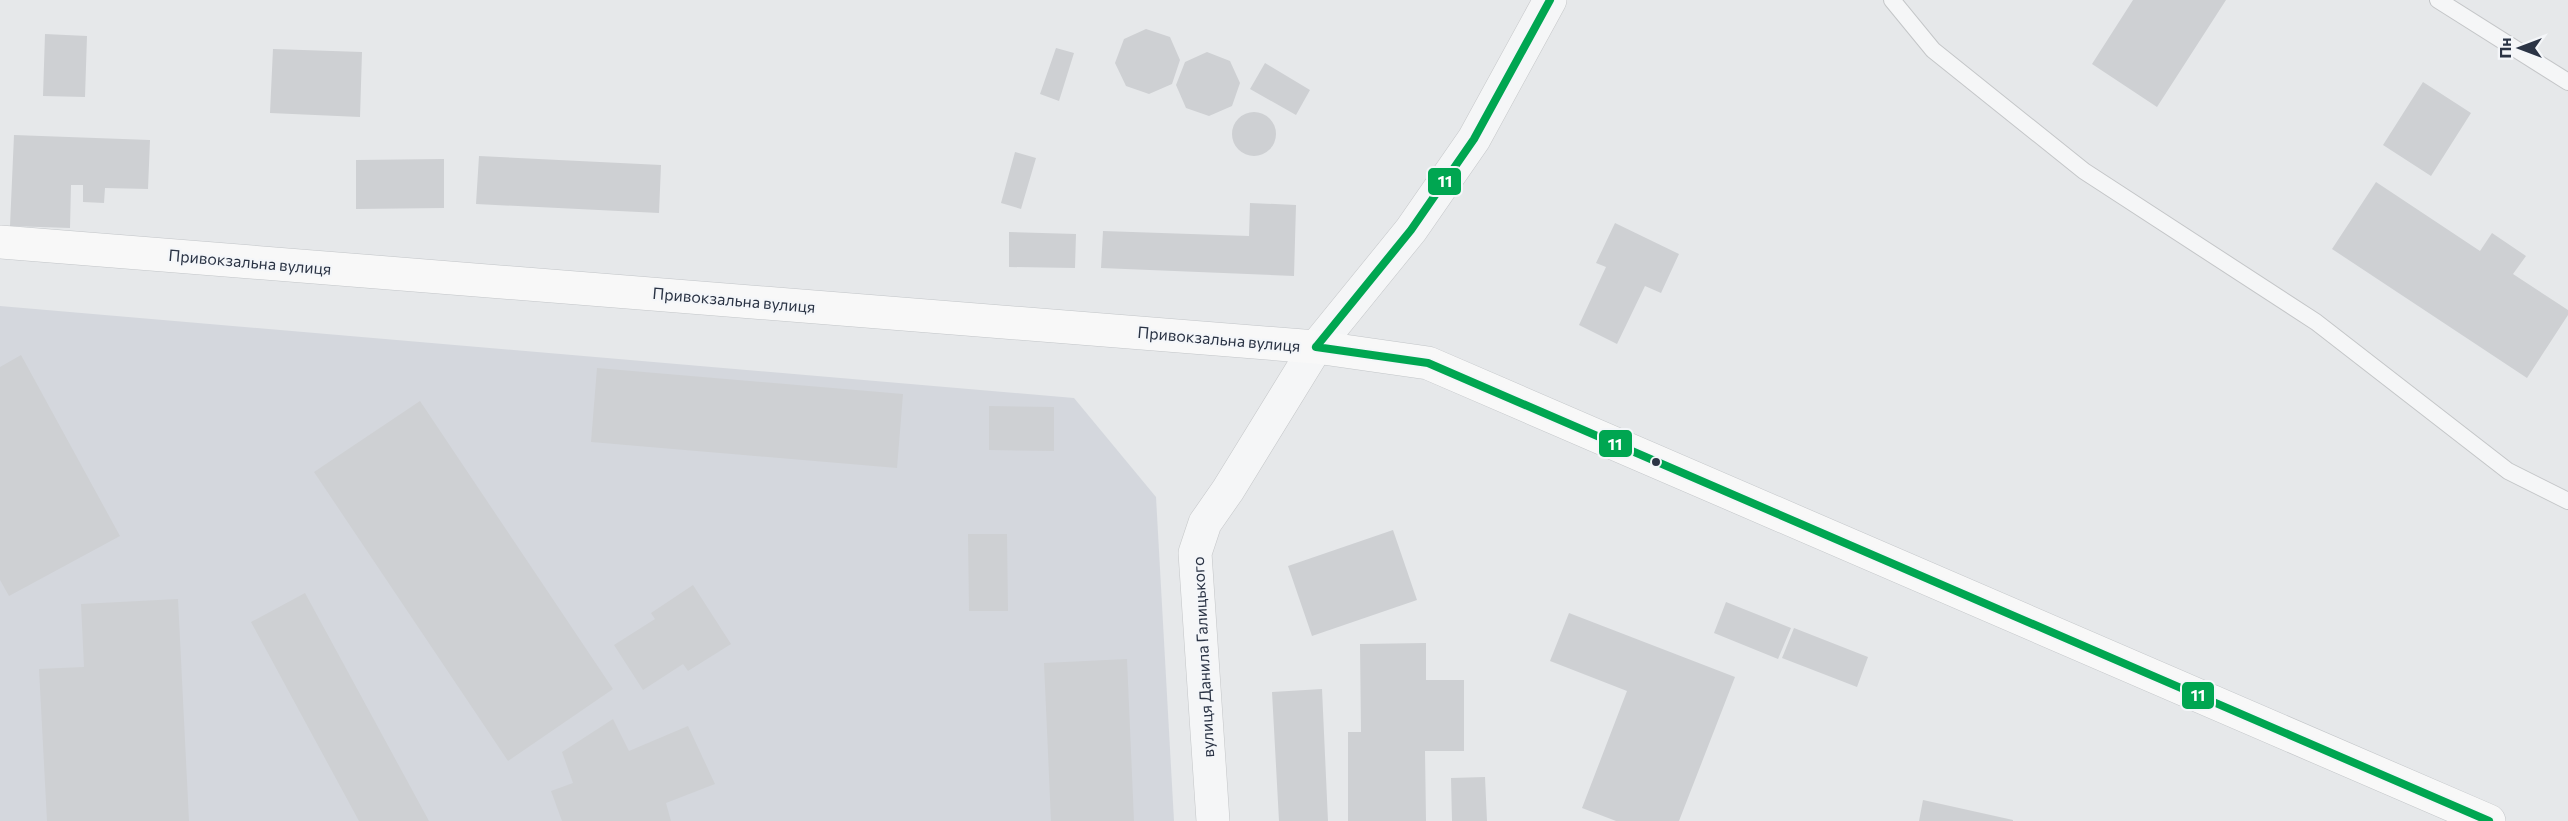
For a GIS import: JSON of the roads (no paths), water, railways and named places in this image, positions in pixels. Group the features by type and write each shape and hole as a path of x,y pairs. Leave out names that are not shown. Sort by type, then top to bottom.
{"main road":[{"name":"Привокзальна вулиця","path":"0,242 1316,347 1428,363 2489,821"}],"street":[{"name":"вулиця Данила Галицького","path":"1213,821 1195,553 1205,523 1228,490 1316,347 1411,230 1474,140 1550,0"}],"lane":[{"path":"1892,0 1933,50 2084,171 2316,322 2508,471 2568,501"},
{"path":"2438,0 2568,82"}]}
